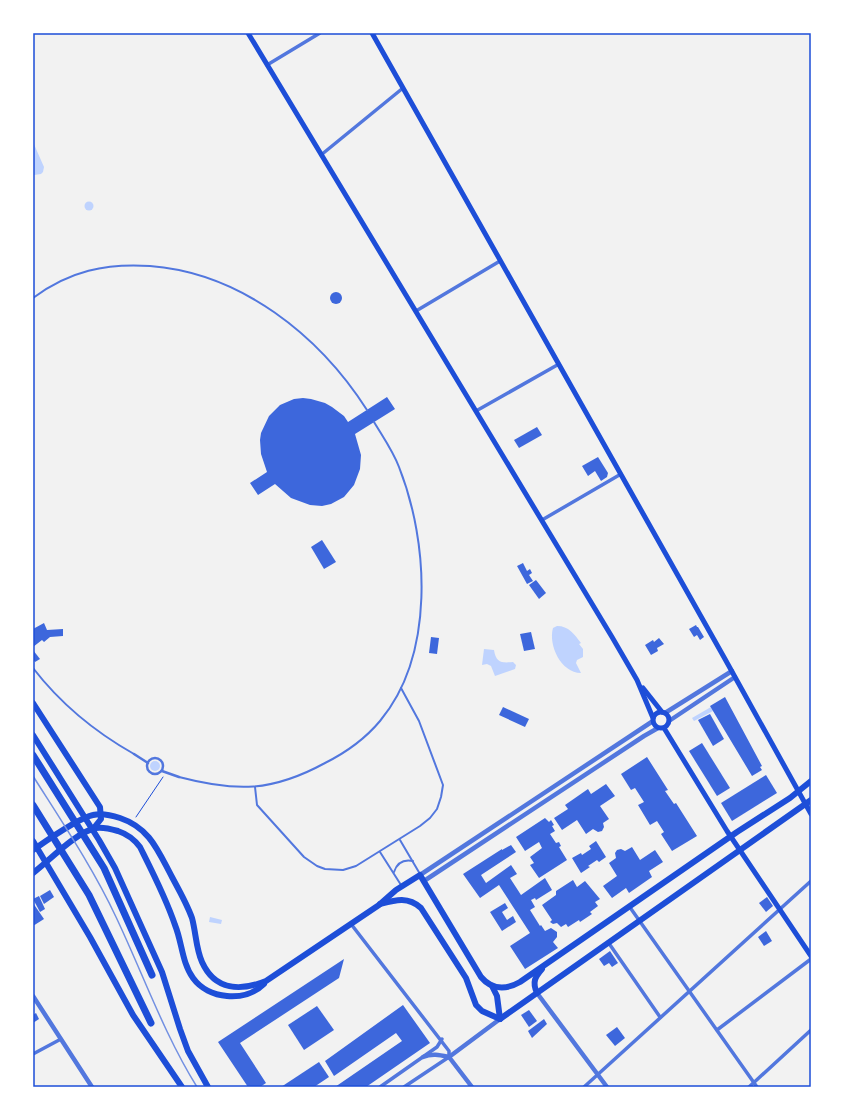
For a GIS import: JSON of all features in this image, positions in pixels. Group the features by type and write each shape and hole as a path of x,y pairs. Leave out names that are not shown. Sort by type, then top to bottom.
{"highway":[{"path":"33,755 91,846 109,878 152,975"},
{"path":"33,804 70,862 98,913 151,1023"}],"main road":[{"path":"248,33 637,680 668,716 668,725 661,728"},
{"path":"372,33 732,671 798,792 808,802 811,814"},
{"path":"637,680 655,726 661,728 811,957"},
{"path":"33,703 96,800 100,807 101,815 100,821 93,829 70,842 33,873"},
{"path":"653,720 657,714 664,713"},
{"path":"33,735 115,868 159,964 184,1041 193,1062 208,1087"},
{"path":"492,986 502,988 515,985 731,836 798,792 811,781"},
{"path":"500,1019 808,802"},
{"path":"35,849 83,818 94,815 118,818 132,823 145,832 150,838 179,892 191,917 202,962 209,974 214,979 225,985 236,988 249,987 266,981"},
{"path":"93,829 106,828 122,832 140,847 165,897 176,927 189,971 198,984 214,993 230,996 257,990 266,981 379,905 402,886 422,878 481,977 492,986 497,996 500,1019"},
{"path":"33,841 35,849 46,863 87,932 133,1015 182,1087"},
{"path":"379,905 402,899 413,902 421,908 468,982 472,998 476,1005 482,1011 500,1019"},
{"path":"536,993 534,986 535,980 546,963"}],"street":[{"path":"267,65 320,33"},
{"path":"322,155 403,88"},
{"path":"416,311 500,261"},
{"path":"476,411 559,364"},
{"path":"542,520 621,474"},
{"path":"664,713 732,671"},
{"path":"669,721 674,716 735,677"},
{"path":"422,878 653,720"},
{"path":"422,878 641,738 661,728"},
{"path":"134,754 148,762"},
{"path":"148,762 153,758 160,759 163,764 162,771"},
{"path":"148,762 148,769 152,773 162,771 179,777"},
{"path":"584,1087 811,881"},
{"path":"629,906 757,1087"},
{"path":"351,924 442,1039 449,1051 449,1057"},
{"path":"608,942 660,1017"},
{"path":"717,1030 811,957"},
{"path":"536,993 607,1087"},
{"path":"33,996 92,1087"},
{"path":"404,1087 449,1057 500,1019"},
{"path":"749,1087 811,1030"},
{"path":"33,1054 61,1039"},
{"path":"380,1087 438,1046 442,1039"},
{"path":"423,1057 438,1054 449,1057 472,1087"}],"lane":[{"path":"33,298 54,284 72,275 92,269 110,266 137,265 166,267 216,280 246,294 273,310 306,338 345,379 367,410"},
{"path":"179,777 214,785 254,787 285,781 303,774 343,753 379,723 392,705 401,688 415,647 419,625 422,590 420,555 410,500 402,474 391,451 374,422"},
{"path":"33,668 44,681 85,721 107,738 134,754"},
{"path":"254,787 257,804 300,853 317,866 332,870 350,868 380,852 424,824 432,816 440,800 443,785 419,721 401,688"},
{"path":"400,839 422,878"},
{"path":"380,852 402,886"},
{"path":"394,872 399,863 406,860 413,860"}],"path":[{"path":"132,823 166,773"}],"water":[{"path":"33,142 44,167 41,174 34,175 33,178"},
{"path":"87,202 91,202 93,206 91,210 87,210 85,208 85,204"},
{"path":"557,626 568,629 581,643 579,644 583,649 583,657 577,660 576,663 581,673 574,672 567,668 554,650 552,635 553,628"},
{"path":"484,649 494,650 496,658 500,661 513,662 516,665 515,669 495,676 491,666 487,664 482,665"},
{"path":"711,707 713,711 694,721 692,718"},
{"path":"153,761 157,761 159,762 159,770 153,771 150,768 150,764"},
{"path":"210,917 222,920 221,924 209,922"}],"building":[{"path":"336,292 340,294 342,298 340,302 336,304 332,302 330,298 332,294"},
{"path":"387,397 395,409 355,434 361,455 360,469 354,485 344,497 331,504 322,506 310,505 291,498 275,484 258,495 250,483 267,472 261,454 261,433 269,416 280,405 294,399 311,399 325,403 332,407 344,416 348,422"},
{"path":"537,427 542,435 519,448 514,440"},
{"path":"598,457 608,473 607,477 601,481 595,471 588,476 582,466"},
{"path":"322,540 336,562 324,569 311,547"},
{"path":"523,563 527,571 530,569 532,573 529,575 533,581 527,584 517,566"},
{"path":"536,580 546,593 539,599 529,585"},
{"path":"44,623 47,630 63,629 63,636 50,637 44,642 42,640 33,647 33,629"},
{"path":"696,625 704,637 700,640 697,635 694,637 689,629"},
{"path":"531,632 535,649 524,651 520,634"},
{"path":"431,637 439,638 437,654 429,653"},
{"path":"659,638 664,644 657,648 658,651 651,655 645,645 653,640 654,642"},
{"path":"33,650 40,659 35,662 33,659"},
{"path":"725,697 762,766 760,767 762,770 752,776 710,706"},
{"path":"503,707 529,719 525,727 499,715"},
{"path":"710,714 724,739 713,746 698,720"},
{"path":"702,743 730,788 717,796 689,751"},
{"path":"647,757 668,790 665,791 674,804 676,803 697,836 672,851 661,834 664,832 657,821 650,825 638,805 644,802 635,788 631,790 621,774"},
{"path":"766,775 777,793 732,821 721,803"},
{"path":"606,784 615,796 600,806 609,819 603,823 604,827 602,831 598,832 593,829 586,834 577,820 562,830 554,818 568,809 565,805 588,789 591,794"},
{"path":"545,818 549,822 551,820 554,825 552,826 555,831 550,834 556,843 559,842 561,846 559,847 567,860 539,878 530,865 534,863 530,857 542,848 539,842 525,851 516,837"},
{"path":"596,841 606,857 599,862 597,860 581,873 572,858 581,853 582,855 591,849 589,846"},
{"path":"511,845 516,852 481,875 486,883 511,865 517,874 510,878 521,895 545,878 552,890 536,900 535,898 531,900 535,907 530,910 545,931 551,928 557,932 557,937 553,942 558,948 525,969 510,946 530,933 499,885 480,898 463,874 502,849"},
{"path":"632,847 640,860 655,850 663,862 649,871 652,877 629,893 626,888 612,898 603,886 617,876 609,863 616,858 615,853 617,850 621,849 625,851"},
{"path":"573,880 577,887 585,881 600,899 595,902 598,906 590,912 592,914 580,922 579,920 568,927 566,924 561,927 557,923 553,924 550,922 552,920 542,905 556,895 556,891"},
{"path":"50,890 54,897 44,904 40,896"},
{"path":"39,896 45,909 40,912 33,899"},
{"path":"767,897 773,906 766,912 759,903"},
{"path":"33,903 44,919 33,926"},
{"path":"505,903 508,908 502,912 507,920 513,916 516,922 502,931 490,912"},
{"path":"766,931 772,941 764,946 758,937"},
{"path":"610,951 618,963 612,967 609,963 604,966 599,959"},
{"path":"344,959 339,978 240,1043 266,1083 260,1087 248,1087 218,1042"},
{"path":"403,1005 430,1043 366,1087 335,1087 402,1041 396,1033 334,1076 325,1061"},
{"path":"317,1006 334,1030 304,1050 288,1025"},
{"path":"529,1010 537,1021 529,1027 521,1015"},
{"path":"36,1013 39,1019 33,1023 33,1015"},
{"path":"544,1019 547,1024 532,1038 528,1031"},
{"path":"617,1027 625,1038 615,1046 606,1035"},
{"path":"319,1062 329,1077 314,1087 281,1087"}],"railway":[{"path":"33,776 77,845 107,899 174,1046 197,1087"}]}
